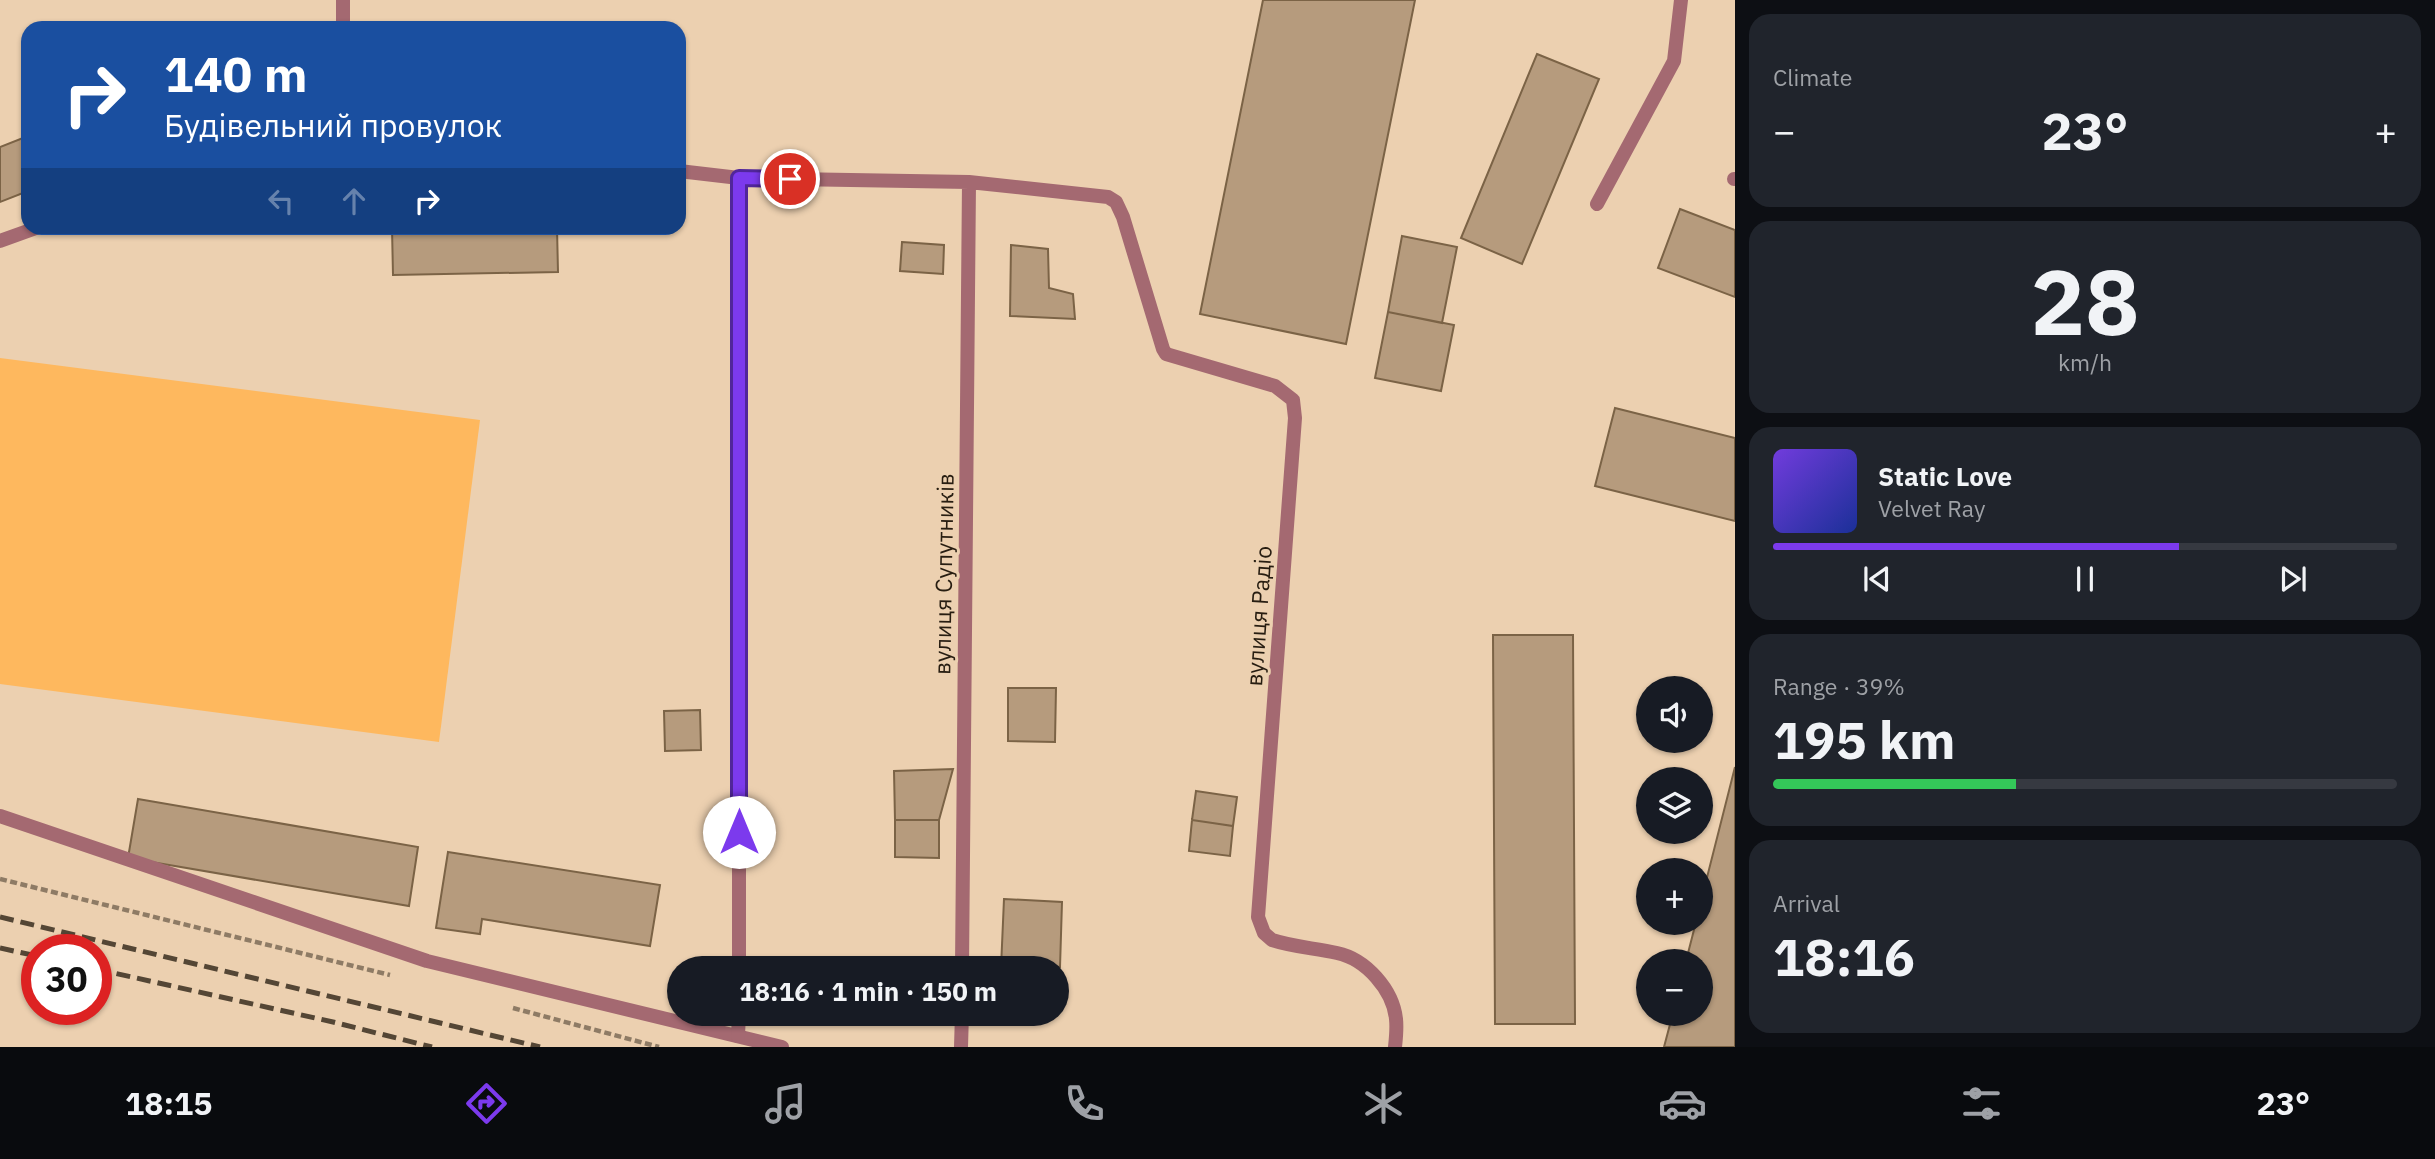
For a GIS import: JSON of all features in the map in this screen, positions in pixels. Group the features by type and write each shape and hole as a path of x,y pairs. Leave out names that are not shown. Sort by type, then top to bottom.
{"street":[{"path":"343,0 343,21"},
{"path":"1597,204 1674,61 1681,0"},
{"path":"686,172 739,178 970,182"},
{"path":"738,956 739,178"},
{"name":"вулиця Радіо","path":"970,182 1099,195 1116,202 1129,232 1166,354 1275,386 1293,400 1296,409 1258,917 1264,933 1272,940 1340,953 1363,965 1379,980 1390,999 1396,1018 1395,1047"},
{"name":"вулиця Супутників","path":"962,956 970,182"},
{"path":"0,241 21,233"},
{"path":"0,816 427,961 782,1047"},
{"path":"738,1026 738,1036"},
{"path":"961,1026 961,1047"}],"path":[{"path":"0,880 397,977"},
{"path":"502,1005 659,1047"}],"shaded area":[{"path":"0,358 480,420 439,742 0,684"}],"building":[{"path":"1263,0 1415,0 1346,344 1200,314"},
{"path":"1537,54 1599,79 1522,264 1461,238"},
{"path":"21,139 21,194 0,202 0,147"},
{"path":"1680,209 1735,230 1735,297 1658,268"},
{"path":"392,235 557,235 558,272 393,275"},
{"path":"1402,236 1457,247 1442,323 1388,312"},
{"path":"902,242 944,245 943,274 900,271"},
{"path":"1011,245 1048,249 1049,288 1073,294 1075,319 1010,316"},
{"path":"1388,312 1454,325 1441,391 1375,378"},
{"path":"1615,408 1735,438 1735,521 1595,486"},
{"path":"1493,635 1573,635 1575,1024 1495,1024"},
{"path":"1008,688 1056,688 1055,742 1008,741"},
{"path":"700,710 701,750 665,751 664,711"},
{"path":"1735,767 1735,1047 1664,1047 1670,1026 1713,1026 1713,949 1689,949 1693,935 1713,935 1712,858"},
{"path":"953,769 939,820 895,820 894,771"},
{"path":"1196,791 1237,797 1233,826 1192,820"},
{"path":"138,799 418,847 409,906 128,858"},
{"path":"895,820 939,820 939,858 895,857"},
{"path":"1192,820 1233,826 1230,856 1189,851"},
{"path":"448,852 660,885 650,946 482,919 480,934 436,928"},
{"path":"1004,899 1062,902 1060,956 1002,956"}],"railway":[{"path":"0,917 540,1047"},
{"path":"0,948 21,953"},
{"path":"112,973 432,1047"}],"route":[{"path":"739,832 739,178 790,179"}]}
